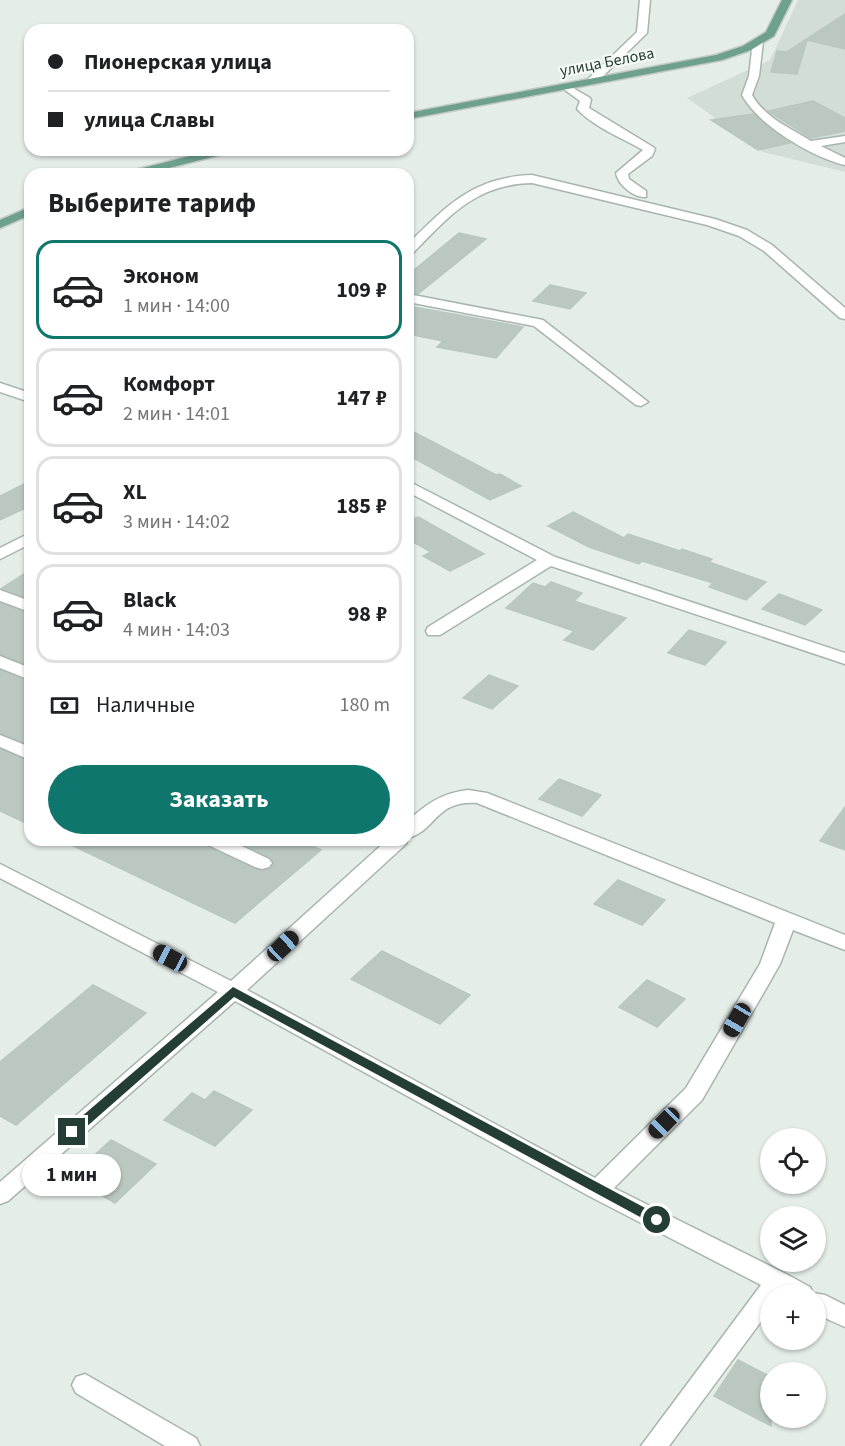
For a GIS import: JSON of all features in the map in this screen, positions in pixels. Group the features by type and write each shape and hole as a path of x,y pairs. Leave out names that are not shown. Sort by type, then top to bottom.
{"main road":[{"name":"улица Белова","path":"414,116 718,58 770,34 787,0"},
{"path":"155,168 204,156"},
{"path":"0,224 24,214"}],"street":[{"path":"591,82 642,33 645,0"},
{"path":"758,41 754,76 747,95 750,102 758,111 809,146 845,162"},
{"path":"566,87 586,100 584,109 596,119 649,149 648,154 622,173 622,180 642,194"},
{"path":"809,146 845,139"},
{"path":"414,245 457,202 490,183 509,179 532,179 711,222 744,233 768,248 845,315"},
{"path":"414,299 538,323 641,402"},
{"path":"0,387 24,396"},
{"path":"414,489 549,560 845,659"},
{"path":"0,554 24,541"},
{"path":"434,631 549,560"},
{"path":"0,595 24,605"},
{"path":"0,661 24,672"},
{"path":"0,740 24,751"},
{"path":"414,826 440,802 459,796 480,797 845,943"},
{"path":"226,846 262,863"},
{"path":"0,1195 233,991 392,846"},
{"path":"0,870 233,991 597,1190 783,1284"},
{"path":"597,1190 694,1094 770,964 788,919"},
{"path":"654,1446 777,1281"},
{"path":"826,1307 845,1317"},
{"path":"85,1385 187,1446"}],"shaded area":[{"path":"798,0 845,0 845,172 763,152 687,98 770,60"}],"building":[{"path":"845,14 845,49 807,40 797,74 771,72 777,51 787,52"},
{"path":"813,101 845,118 845,131 811,138 768,111"},
{"path":"753,114 790,143 758,150 711,120"},
{"path":"459,233 486,239 418,294 414,293 414,270"},
{"path":"550,285 586,293 570,309 533,301"},
{"path":"414,307 523,327 496,358 437,347 443,341 414,335"},
{"path":"414,432 521,486 490,500 414,458"},
{"path":"24,484 24,509 0,520 0,496"},
{"path":"573,512 624,538 628,534 680,551 682,549 712,559 709,562 766,582 746,600 709,587 713,583 642,561 639,564 589,547 548,526"},
{"path":"418,517 484,554 450,571 423,556 431,552 414,542 414,519"},
{"path":"24,574 24,597 2,588"},
{"path":"551,582 582,593 574,601 626,618 593,650 564,640 574,631 506,608 533,583 545,587"},
{"path":"779,594 822,610 805,625 762,609"},
{"path":"0,603 24,612 24,664 0,654"},
{"path":"689,630 726,642 705,665 668,653"},
{"path":"0,670 24,680 24,743 0,733"},
{"path":"489,675 518,686 492,709 463,698"},
{"path":"0,749 24,759 24,822 0,811"},
{"path":"559,779 601,795 582,816 539,799"},
{"path":"845,807 845,850 820,841"},
{"path":"74,846 205,846 261,871 270,869 274,864 271,858 246,846 313,846 321,850 235,923"},
{"path":"618,880 665,900 642,925 594,904"},
{"path":"382,951 470,995 440,1024 351,979"},
{"path":"647,980 685,999 657,1027 619,1007"},
{"path":"93,985 146,1013 16,1125 0,1116 0,1062"},
{"path":"214,1091 252,1110 215,1146 164,1120 192,1093 205,1100"},
{"path":"111,1140 156,1164 115,1203 80,1183 95,1168 86,1163"},
{"path":"738,1360 760,1371 760,1420 714,1396"}],"route":[{"path":"72,1132 233,991 597,1190 657,1220"}]}
